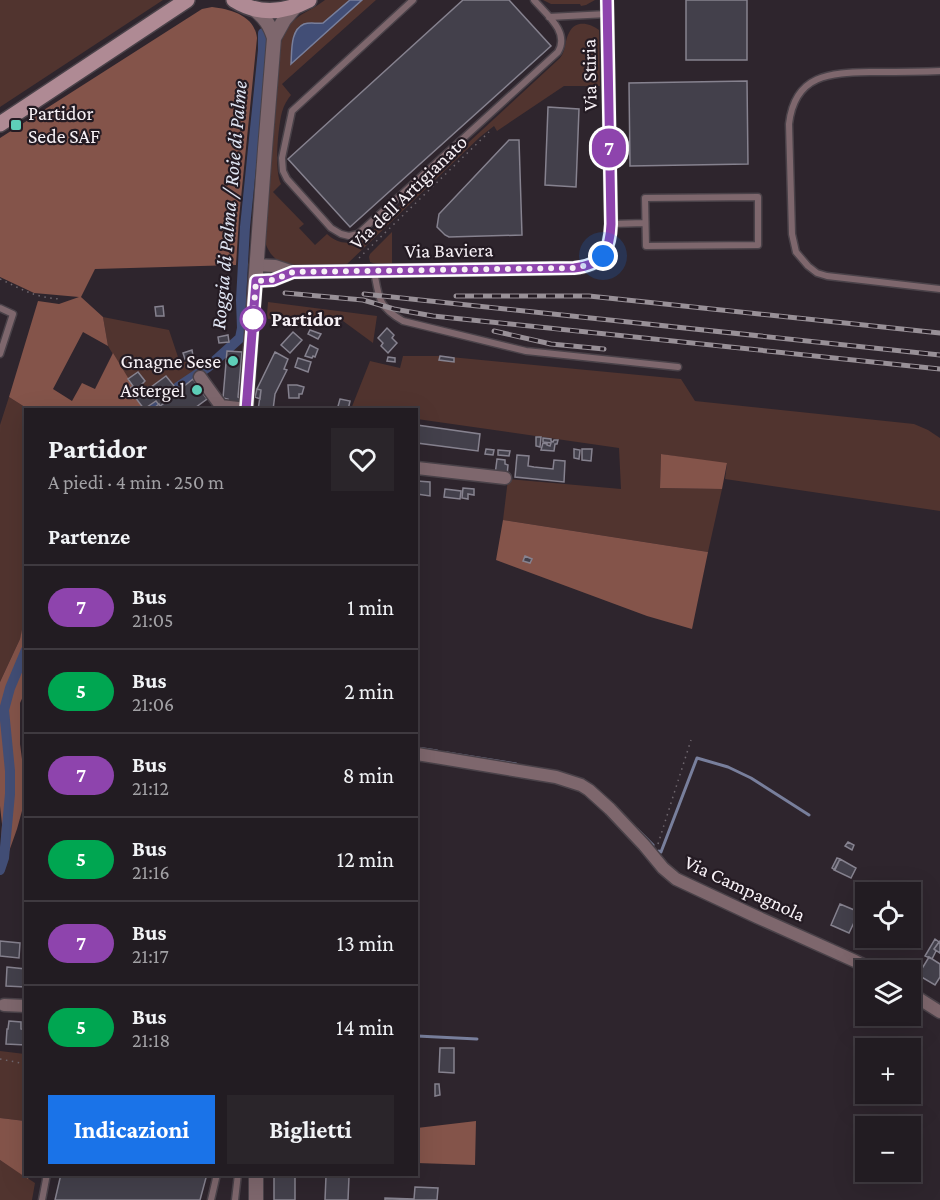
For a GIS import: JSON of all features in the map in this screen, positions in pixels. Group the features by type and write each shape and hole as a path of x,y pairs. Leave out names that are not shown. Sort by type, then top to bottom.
{"main road":[{"path":"0,124 187,0"},
{"path":"234,0 255,10 269,11 283,10 303,3"}],"street":[{"name":"Via Stiria","path":"603,256 610,239 611,224 607,0"},
{"path":"274,38 284,20 303,3"},
{"path":"246,408 274,38 272,29 265,18 255,10"},
{"name":"Via Baviera","path":"256,265 275,266 293,272 574,268 592,264 603,256"},
{"name":"Via Baviera","path":"256,281 273,280 293,272"},
{"path":"200,377 220,406 237,408"},
{"path":"418,468 505,478"},
{"name":"Via Campagnola","path":"418,754 556,777 581,785 610,808 663,868 676,879 855,961"},
{"path":"921,1000 940,1012"},
{"path":"4,1005 24,1006"},
{"path":"256,1176 256,1200"}],"lane":[{"path":"412,0 292,111 282,158 283,171 290,183 331,228 349,236 358,234 558,52 562,39 556,25 534,0"},
{"path":"549,16 607,14"},
{"path":"940,71 842,73 824,76 809,85 799,95 792,109 789,124 792,234 796,252 802,260 817,273 827,276 940,289"},
{"path":"758,197 758,245 646,246 645,223 645,198 758,197"},
{"path":"611,224 645,223"},
{"path":"374,271 383,306 390,314 403,321 526,351 678,367"},
{"path":"0,308 13,314 0,354"},
{"path":"42,1200 47,1176"},
{"path":"211,1200 217,1176"},
{"path":"235,1200 238,1176"}],"path":[{"name":"Via dell'Artigianato","path":"345,271 489,132"},
{"path":"0,279 34,296 62,299"},
{"path":"653,856 691,740"},
{"path":"0,1059 24,1064"}],"shaded area":[{"path":"0,0 163,0 0,107"},
{"path":"325,0 376,0 282,84 291,95 283,109 279,128 277,159 281,184 273,192 304,224 299,228 315,245 327,234 331,238 346,243 366,237 560,58 568,34 576,25 587,24 599,30 600,86 564,86 497,131 494,126 346,265 286,265 273,256 265,242 281,43 293,21"},
{"path":"543,0 595,0 581,6 580,4 551,4"},
{"path":"212,7 241,15 252,24 257,38 236,265 95,269 81,297 103,317 108,346 83,332 53,389 72,401 82,383 95,389 113,353 133,386 129,389 144,408 26,408 9,397 38,301 59,304 79,297 34,293 0,277 0,138 202,9"},
{"path":"392,232 392,264 370,262 370,254"},
{"path":"268,302 377,316 373,343 343,321 327,316 306,328 288,317 268,319"},
{"path":"103,317 169,330 180,363 193,360 199,368 174,385 166,376 147,390 142,384 145,381 139,372 128,379 108,346"},
{"path":"403,356 440,356 681,379 695,401 914,424 940,438 940,511 725,479 727,464 661,454 660,488 722,489 708,552 503,520 508,479 621,489 619,448 418,419 418,408 351,408 370,361 400,368"},
{"path":"9,397 26,408 24,408 24,624 20,639 0,682 0,425"},
{"path":"661,454 727,463 722,489 660,488"},
{"path":"503,520 708,552 692,629 647,616 496,560"},
{"path":"24,621 24,694 20,703 20,744 24,774 24,804 6,860 0,863 2,824 0,682 20,639"},
{"path":"0,1051 24,1054 24,1121 0,1118"},
{"path":"0,1118 24,1121 24,1176 29,1176 28,1179 0,1160"},
{"path":"476,1121 475,1165 418,1163 418,1128"},
{"path":"0,1160 35,1183 32,1200 0,1200"}],"water":[{"path":"350,0 362,0 291,64 294,36 299,27 306,23 323,23"}],"building":[{"path":"463,0 509,0 551,46 350,227 288,159"},
{"path":"686,0 747,0 747,60 686,60"},
{"path":"747,81 748,164 630,166 629,83"},
{"path":"548,107 579,109 576,187 545,185"},
{"path":"509,140 519,140 522,235 449,237 445,235 437,227 439,214"},
{"path":"163,306 164,316 156,316 155,307"},
{"path":"387,328 394,335 392,338 397,343 388,353 381,346 383,343 378,338"},
{"path":"310,330 321,334 318,339 308,334"},
{"path":"293,332 302,340 290,353 281,345"},
{"path":"228,335 229,342 219,343 218,337"},
{"path":"310,345 318,349 315,357 312,358 305,356"},
{"path":"192,350 193,356 185,359 183,353"},
{"path":"227,351 242,352 239,404 228,403 228,399 223,398"},
{"path":"275,352 288,359 284,369 287,370 275,394 273,408 258,408 261,390 257,389"},
{"path":"440,356 454,358 454,362 439,360"},
{"path":"388,357 395,358 395,362 387,361"},
{"path":"298,358 311,362 308,372 295,367"},
{"path":"138,372 145,381 142,384 147,390 166,376 179,392 160,406 156,401 143,408 129,389 133,386 128,379"},
{"path":"193,379 207,399 195,408 154,408"},
{"path":"288,385 304,387 299,398 289,398"},
{"path":"257,389 261,390 260,399 255,397"},
{"path":"340,399 350,401 348,408 338,408"},
{"path":"418,425 480,434 478,451 418,443"},
{"path":"536,437 541,437 540,447 536,446"},
{"path":"543,438 551,439 553,442 558,440 554,451 541,450 543,443 550,446 551,443 543,442"},
{"path":"486,449 494,450 493,455 485,454"},
{"path":"574,449 580,450 579,459 574,458"},
{"path":"582,449 592,449 591,461 582,460"},
{"path":"498,450 510,451 509,456 498,455"},
{"path":"517,455 529,456 528,466 534,467 553,469 554,460 565,461 564,482 515,477"},
{"path":"497,459 505,460 505,464 508,465 507,476 495,475"},
{"path":"418,481 430,482 430,496 418,494"},
{"path":"463,488 474,489 474,495 468,494 468,499 462,498"},
{"path":"445,489 461,491 460,499 444,497"},
{"path":"525,556 532,559 530,563 523,561"},
{"path":"848,842 854,845 852,850 845,846"},
{"path":"837,858 840,859 835,870 832,868"},
{"path":"840,859 856,868 851,878 834,870"},
{"path":"840,904 855,910 855,920 849,933 831,925"},
{"path":"935,939 939,942 934,949 936,951 932,959 925,956"},
{"path":"0,941 20,943 19,958 0,956"},
{"path":"940,941 940,953 934,949"},
{"path":"929,957 940,964 940,977 935,985 921,977 921,970"},
{"path":"7,967 24,969 24,987 6,986"},
{"path":"9,1021 21,1022 21,1029 24,1030 24,1045 6,1044"},
{"path":"440,1048 454,1048 454,1073 439,1072"},
{"path":"435,1084 439,1084 440,1095 435,1096"},
{"path":"61,1176 206,1176 200,1200 55,1200"},
{"path":"274,1176 295,1176 295,1200 274,1200"},
{"path":"326,1176 349,1177 348,1200 325,1200"},
{"path":"415,1187 438,1188 437,1200 385,1200 385,1198 414,1199"}],"waterway":[{"name":"Roggia di Palma / Roie di Palme","path":"178,387 208,367 240,338 245,227 263,33"},
{"path":"151,408 156,404"},
{"path":"0,870 4,858 10,794 4,710 10,688 24,655"},
{"path":"418,748 437,751"},
{"path":"447,753 516,764"},
{"path":"659,851 661,852 697,758 728,767 751,778 809,815"},
{"path":"637,829 653,845"},
{"path":"418,1036 477,1039"}],"railway":[{"path":"285,293 363,300 394,309 433,316 940,369"},
{"path":"364,294 940,355"},
{"path":"456,296 589,296 940,333"},
{"path":"494,331 551,344 604,349"}],"bus line":[{"name":"7","path":"246,408 256,281 273,280 293,272 574,268 587,266 600,260 611,233 607,0"}],"place":[{"name":"Partidor Sede SAF","path":"16,125"},
{"name":"Partidor","path":"253,319"},
{"name":"Gnagne Sese","path":"233,361"},
{"name":"Astergel","path":"197,390"}],"route":[{"path":"253,319 256,281 273,280 293,272 574,268 592,264 603,256"}]}
